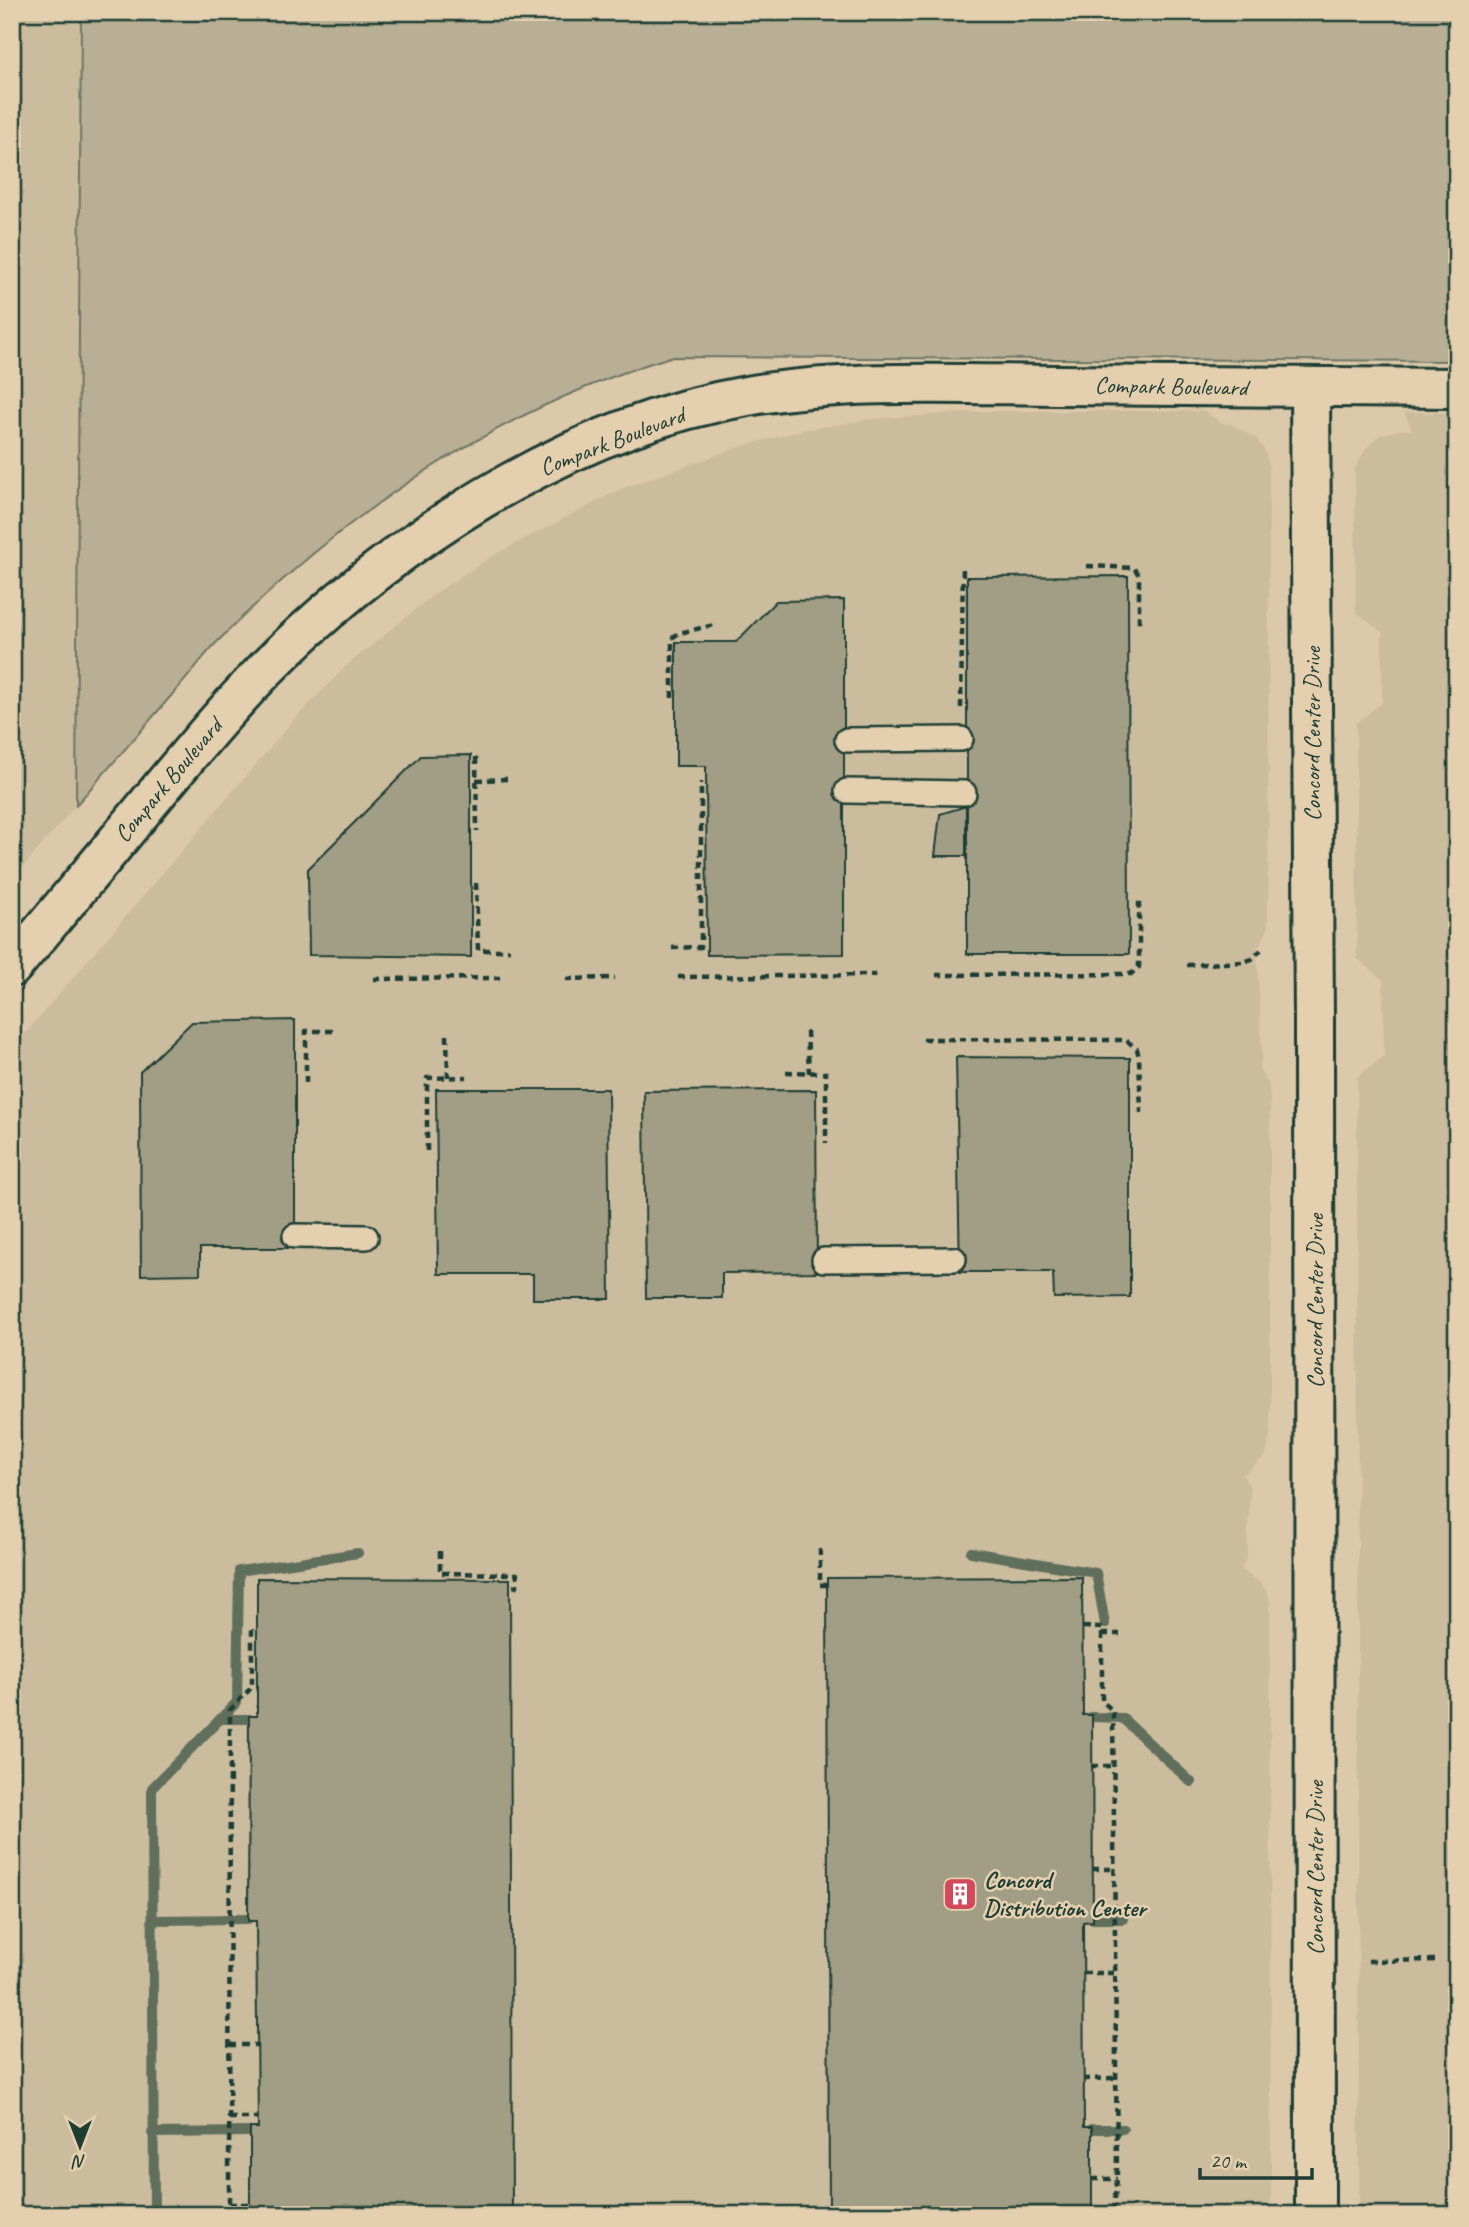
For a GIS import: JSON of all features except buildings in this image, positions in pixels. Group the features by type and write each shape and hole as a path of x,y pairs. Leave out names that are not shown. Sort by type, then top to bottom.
{"street":[{"name":"Compark Boulevard","path":"12,967 222,715 301,635 352,591 439,527 530,473 640,424 748,396 849,387 969,384 1457,388"},
{"name":"Concord Center Drive","path":"1310,388 1314,1019 1315,2215"}],"lane":[{"path":"847,740 961,739"},
{"path":"847,791 964,793"},
{"path":"295,1236 366,1237"},
{"path":"824,1260 954,1258"}],"path":[{"path":"961,712 963,565"},
{"path":"1087,566 1134,568 1139,575 1139,626"},
{"path":"672,698 672,638 679,633 713,625"},
{"path":"477,757 477,831"},
{"path":"477,780 510,779"},
{"path":"672,948 701,947 701,782"},
{"path":"476,883 478,950 510,950"},
{"path":"936,975 1131,974 1139,967 1139,900"},
{"path":"1187,965 1244,962 1261,950"},
{"path":"678,977 876,975"},
{"path":"374,979 500,978"},
{"path":"566,979 615,978"},
{"path":"306,1083 306,1031 333,1031"},
{"path":"807,1031 809,1073"},
{"path":"447,1035 448,1077"},
{"path":"923,1039 1126,1040 1137,1049 1139,1057 1141,1113"},
{"path":"786,1073 827,1073 827,1143"},
{"path":"427,1151 427,1077 467,1077"},
{"path":"820,1549 820,1586 827,1586"},
{"path":"440,1551 440,1573 517,1574 517,1586 510,1587"},
{"path":"1083,1627 1102,1628 1102,1701 1113,1711 1117,2179 1114,2215"},
{"path":"229,2215 230,1710 251,1687 251,1629"},
{"path":"1102,1634 1120,1634"},
{"path":"1091,1766 1114,1766"},
{"path":"1092,1869 1114,1868"},
{"path":"1368,1961 1438,1960"},
{"path":"1083,1973 1115,1973"},
{"path":"229,2045 257,2045"},
{"path":"1083,2079 1116,2078"},
{"path":"229,2118 258,2118"},
{"path":"1092,2179 1117,2179"},
{"path":"229,2204 250,2204"}],"shaded area":[{"path":"12,12 81,12 76,805 12,880"},
{"path":"81,12 1457,12 1457,361 670,357 543,406 483,436 426,470 371,508 267,593 218,641 76,805"},
{"path":"992,411 1205,411 1221,423 1231,424 1257,439 1265,451 1269,466 1268,929 1257,950 1262,1057 1259,1069 1268,1083 1270,1098 1270,1437 1266,1455 1243,1475 1250,1488 1247,1557 1241,1569 1262,1585 1270,1602 1271,2215 12,2215 12,1049 293,721 345,667 433,595 492,556 623,488 746,445 808,429 872,419"},
{"path":"1404,412 1457,413 1457,2215 1359,2215 1357,1077 1384,1056 1383,980 1357,958 1356,723 1382,703 1382,632 1356,612 1355,468 1366,449 1378,436 1397,430 1412,430"}],"waterway":[{"path":"971,1552 1096,1573 1105,1624"},
{"path":"154,2215 152,1788 237,1702 239,1571 358,1553"},
{"path":"1091,1717 1122,1718 1191,1782"},
{"path":"220,1719 249,1719"},
{"path":"152,1920 248,1919"},
{"path":"1092,1919 1123,1919"},
{"path":"1092,2129 1123,2129"},
{"path":"152,2133 250,2132"}],"place":[{"name":"Concord Distribution Center","path":"960,1894"}]}
